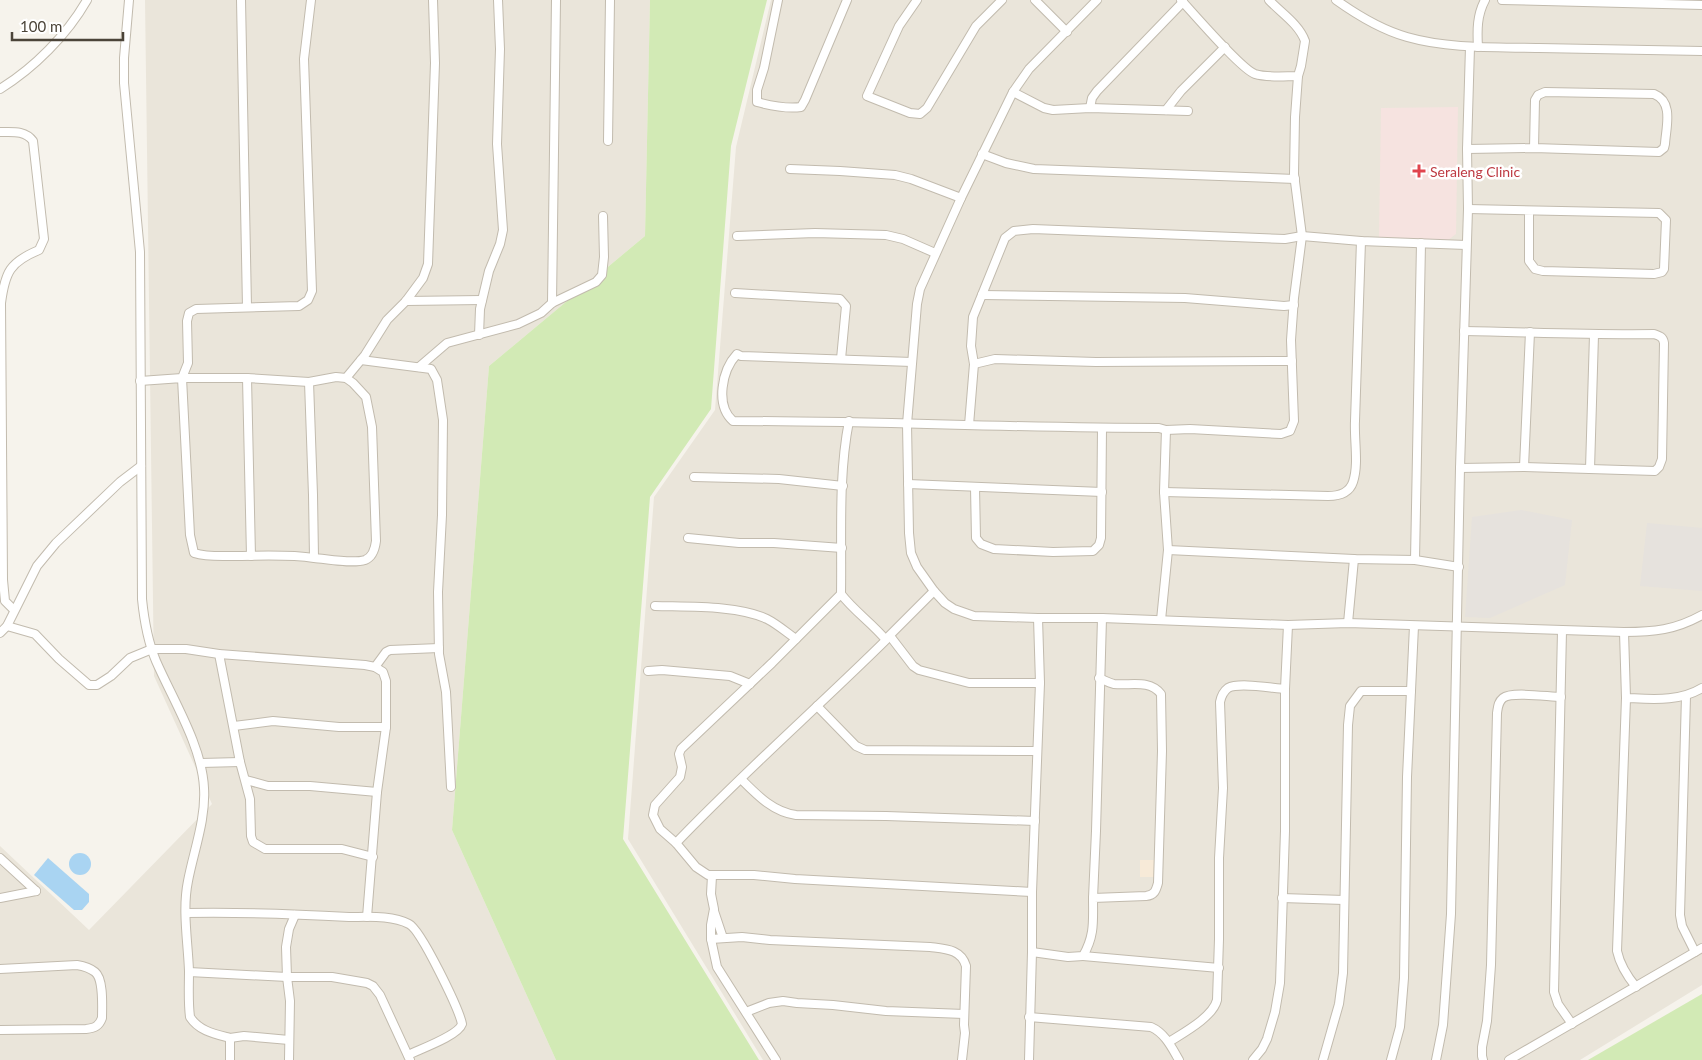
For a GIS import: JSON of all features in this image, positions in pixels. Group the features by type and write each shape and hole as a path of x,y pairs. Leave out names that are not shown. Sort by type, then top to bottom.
{"street":[{"path":"0,89 19,76 46,51 71,24 87,0"},
{"path":"129,0 124,82 140,252 140,381 143,507 142,599 152,649 173,693 201,764 204,787 204,805 196,852 188,882 186,913 190,1017 206,1031 230,1038 244,1036 289,1040"},
{"path":"241,0 246,307"},
{"path":"140,381 182,378 247,378 309,382 336,377 346,378 358,387 366,397 372,427 375,550 372,555 364,560 334,561 314,557 208,556 194,553 190,535 182,378 188,363 187,321 189,313 196,309 299,306 308,300 312,291 304,59 311,0"},
{"path":"346,378 361,360 387,320 406,301 423,278 428,264 435,63 433,0"},
{"path":"479,334 482,300 489,271 500,244 503,230 497,144 500,49 498,0"},
{"path":"552,303 556,0"},
{"path":"608,141 610,0"},
{"path":"778,0 757,90 757,102 771,106 793,108 801,107 805,100 847,0"},
{"path":"916,0 899,26 867,96 910,113 920,114 926,108 976,26 1002,0"},
{"path":"1035,0 1067,32"},
{"path":"1097,0 1029,69 1013,92 935,253 920,289 917,304 908,424 909,533 911,553 917,567 934,591 954,609 974,616 1102,618 1288,625 1348,623 1562,631 1654,632 1665,630 1702,615"},
{"path":"912,362 741,356 737,354 732,359 728,369 722,396 724,408 733,421 849,421 970,426 1159,428 1166,430 1190,429 1258,434 1286,433 1290,431 1294,421 1291,340 1302,236 1295,179 1295,117 1298,76 1302,66 1304,37 1300,30 1268,0"},
{"path":"1336,0 1356,13 1406,36 1434,42 1474,47 1702,51"},
{"path":"1436,1060 1443,1025 1450,914 1468,209 1467,149 1474,47 1479,10 1485,0"},
{"path":"1502,0 1702,5"},
{"path":"1090,108 1092,98 1097,91 1182,1 1252,73 1298,76"},
{"path":"1166,110 1181,91 1225,47"},
{"path":"1013,92 1044,108 1053,110 1090,108 1188,111"},
{"path":"1467,149 1534,148 1659,152 1664,148 1665,144 1668,110 1660,97 1654,94 1545,92 1538,95 1535,100 1534,148"},
{"path":"0,132 24,133 33,140 44,239 39,250 23,257 14,264 3,286 1,302 3,580 5,601 14,610"},
{"path":"982,154 1006,163 1034,168 1295,179"},
{"path":"790,169 894,175 911,179 961,198"},
{"path":"1468,209 1659,213 1666,220 1664,269 1662,272 1654,274 1543,271 1535,269 1529,261 1529,211"},
{"path":"419,367 447,343 518,324 541,313 552,303 596,282 602,276 604,257 602,216"},
{"path":"970,426 974,364 971,346 973,317 1005,238 1014,231 1033,229 1285,239 1302,236 1466,246"},
{"path":"737,236 815,233 886,235 935,253"},
{"path":"1164,492 1337,496 1348,490 1356,467 1355,433 1361,241"},
{"path":"1415,560 1421,243"},
{"path":"735,293 840,299 846,306 840,359"},
{"path":"982,295 1185,298 1284,306 1294,305"},
{"path":"406,301 482,300"},
{"path":"1460,468 1524,467 1655,471 1662,459 1663,338 1654,334 1594,335 1464,331"},
{"path":"1524,467 1530,332"},
{"path":"1590,469 1594,335"},
{"path":"974,364 995,359 1096,362 1292,361"},
{"path":"361,360 431,369 437,380 443,420 438,648 446,692 451,787"},
{"path":"247,378 251,556"},
{"path":"309,382 314,557"},
{"path":"849,421 846,436 843,486 841,594 851,606 888,638 913,666 919,670 969,683 1040,683"},
{"path":"975,487 976,538 981,544 994,549 1053,552 1090,552 1097,549 1101,538 1102,428"},
{"path":"1161,620 1168,550 1164,492 1166,430"},
{"path":"0,633 7,626 37,566 56,543 120,482 141,466"},
{"path":"694,478 779,479 843,486"},
{"path":"908,484 1102,492"},
{"path":"688,538 739,543 774,543 842,548"},
{"path":"1168,550 1415,560 1459,567"},
{"path":"1348,623 1354,559"},
{"path":"676,843 934,591"},
{"path":"841,594 680,752 682,767 680,777 655,805 653,815 660,829 676,843 696,867 712,876 754,874 796,879 1032,892"},
{"path":"655,606 706,607 754,614 775,624 796,639"},
{"path":"1029,1060 1032,892 1036,821 1036,751 1040,683 1038,618"},
{"path":"1083,956 1093,931 1102,618"},
{"path":"1253,1060 1264,1044 1275,1012 1280,983 1285,821 1285,689 1288,625"},
{"path":"7,626 35,634 59,659 89,685 97,684 110,676 130,658 152,649 186,649 219,654 299,659 376,667 383,672 386,677 386,727 377,792 367,917"},
{"path":"1391,1060 1400,1027 1404,978 1407,777 1414,626"},
{"path":"1562,631 1554,992 1558,1004 1572,1024"},
{"path":"1624,632 1626,698 1617,951 1625,973 1636,987"},
{"path":"376,667 386,652 390,650 438,648"},
{"path":"219,654 240,762 250,798 250,836 252,842 264,849 342,849 373,857"},
{"path":"648,671 662,670 730,676 750,684"},
{"path":"1093,898 1152,896 1156,892 1158,883 1161,791 1160,694 1155,688 1146,684 1114,684 1099,678"},
{"path":"1169,1042 1210,1013 1216,1005 1219,968 1219,858 1223,788 1220,702 1223,693 1229,688 1247,686 1285,689"},
{"path":"1626,698 1686,696 1702,688"},
{"path":"1323,1060 1340,1004 1344,973 1344,900 1350,706 1361,691 1411,691"},
{"path":"1483,1060 1482,1048 1487,1021 1491,965 1497,713 1499,703 1501,699 1511,695 1560,697"},
{"path":"1508,1060 1699,950 1682,926 1680,915 1686,696"},
{"path":"817,706 856,746 865,750 1036,751"},
{"path":"234,726 273,721 386,727"},
{"path":"201,764 240,762"},
{"path":"741,779 759,797 785,814 1036,821"},
{"path":"246,780 268,786 310,786 377,792"},
{"path":"0,898 36,891 2,861"},
{"path":"712,876 711,894 722,938"},
{"path":"1282,898 1344,900"},
{"path":"714,909 711,939 717,967 776,1060"},
{"path":"186,913 316,914 396,919 411,924 431,956 462,1022 461,1028 409,1057 399,1032 380,995 373,986 367,983 332,977 287,977 189,972"},
{"path":"289,1060 290,1001 286,948 295,915"},
{"path":"711,939 742,936 770,940 930,947 954,951 964,959 966,966 965,1033 962,1060"},
{"path":"1032,952 1068,957 1083,956 1219,968"},
{"path":"0,969 77,965 88,968 96,972 100,979 102,1018 100,1024 86,1030 0,1030"},
{"path":"746,1012 783,1000 886,1011 964,1014"},
{"path":"1030,1017 1148,1026 1157,1029 1169,1042 1179,1060"},
{"path":"230,1038 230,1060"}],"shaded area":[{"path":"145,0 650,0 645,236 489,366 452,830 556,1060 0,1060 0,846 89,930 212,804 154,676"},
{"path":"771,0 1702,0 1702,985 1580,1060 763,1060 628,839 654,497 715,410 736,147"},
{"name":"Seraleng Clinic","path":"1458,107 1456,234 1447,241 1379,238 1381,108"},
{"path":"1521,510 1572,520 1565,585 1490,618 1465,617 1472,517"},
{"path":"1647,523 1702,528 1702,591 1640,586"},
{"path":"1140,860 1156,860 1156,877 1140,877"}],"green space":[{"path":"650,0 767,0 731,146 711,409 650,497 623,839 759,1060 556,1060 452,830 489,366 645,236"},
{"path":"1702,994 1702,1060 1588,1060"}],"water":[{"path":"80,853 88,856 91,864 88,872 80,875 72,872 69,864 72,856"},
{"path":"48,858 89,894 89,902 82,910 74,910 34,875"}],"place":[{"name":"Seraleng Clinic","path":"1419,171"}]}
